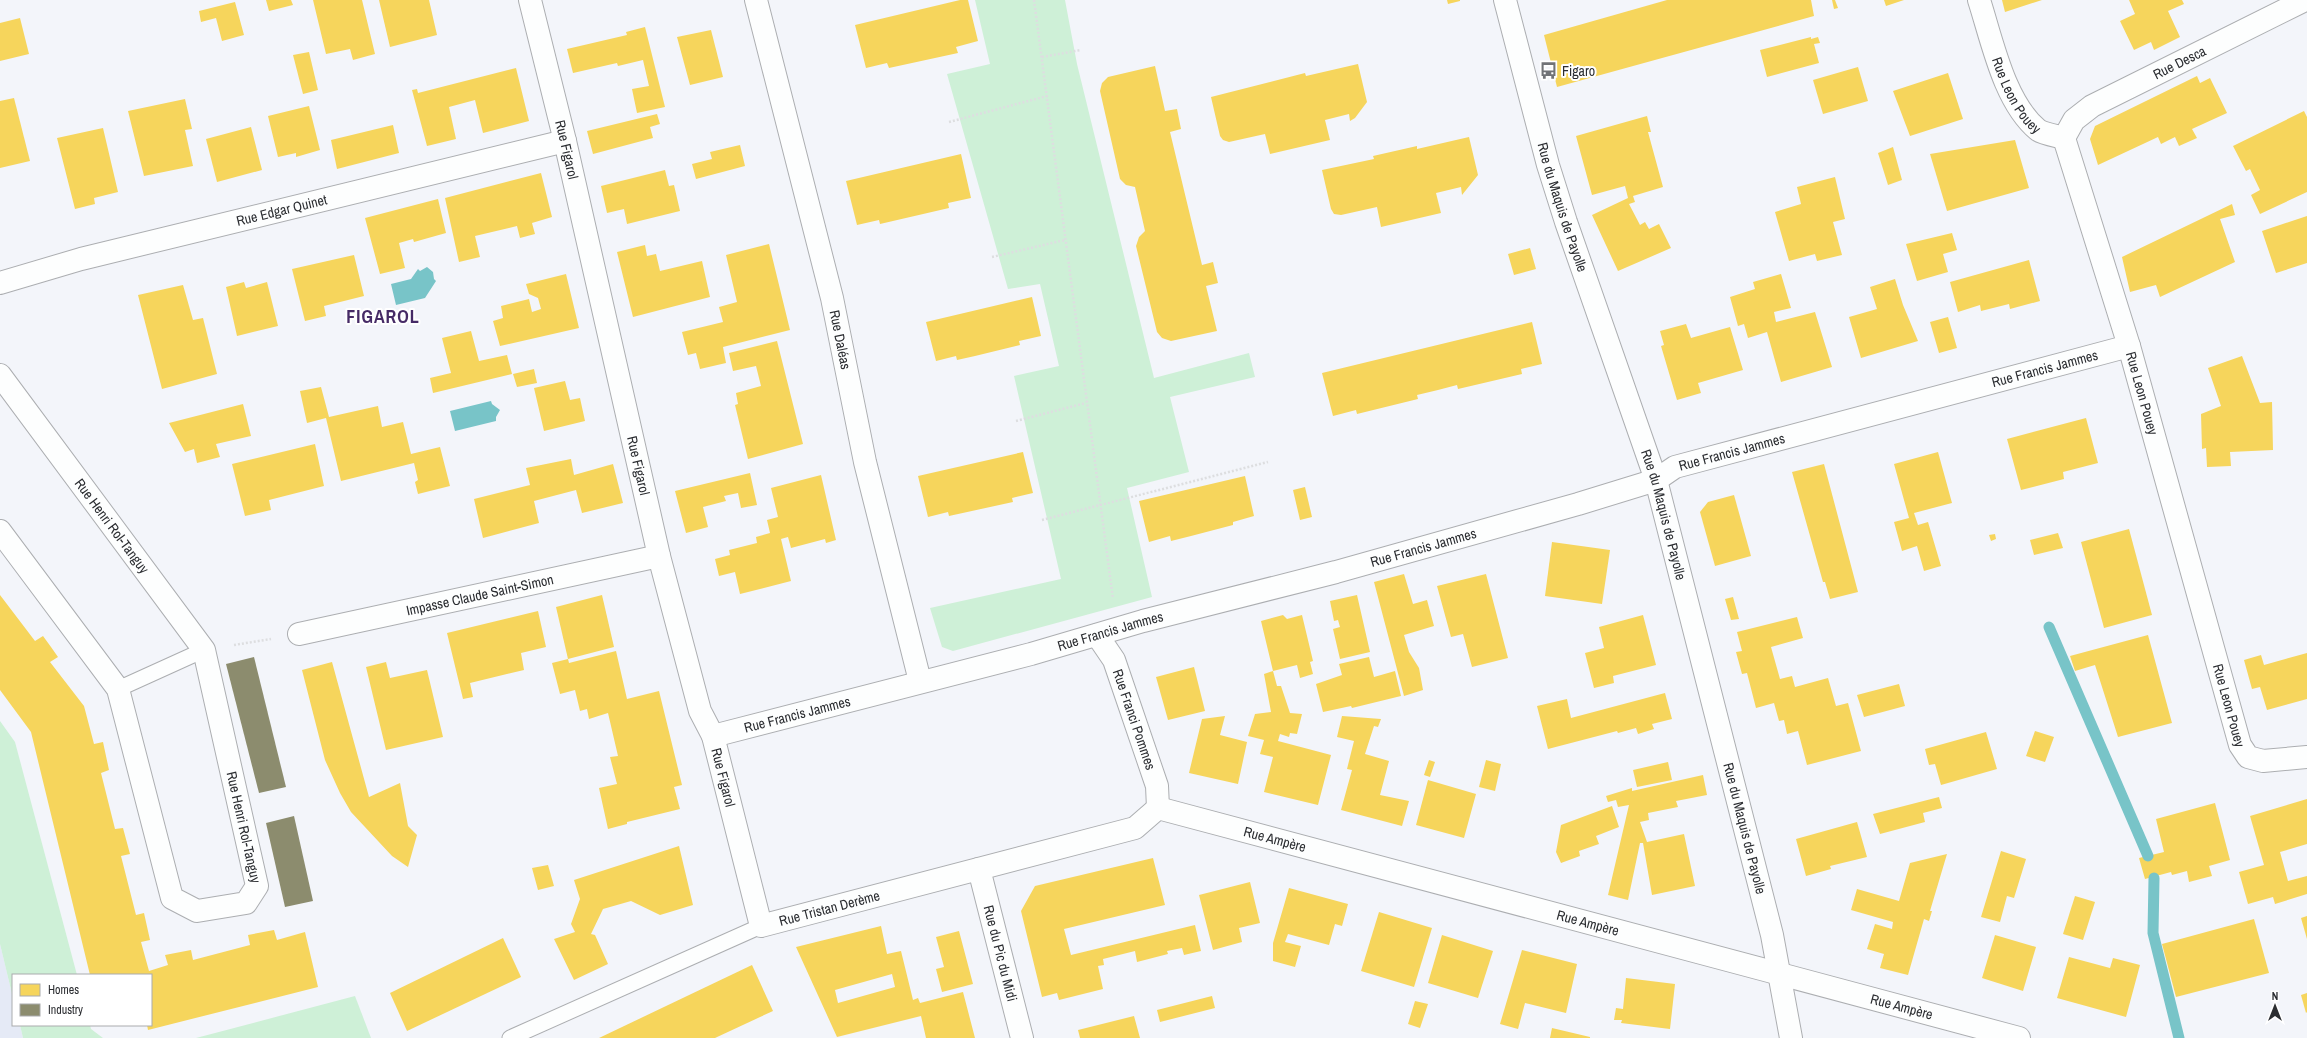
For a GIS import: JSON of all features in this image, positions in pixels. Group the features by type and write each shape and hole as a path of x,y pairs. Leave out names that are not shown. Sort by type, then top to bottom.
{"street":[{"name":"Rue Figarol","path":"530,0 565,141 659,556 700,711 713,736 762,926"},
{"name":"Rue Daléas","path":"756,0 832,298 865,462 920,681"},
{"name":"Rue du Maquis de Payolle","path":"1505,0 1563,215 1656,480 1780,974 1791,1038"},
{"name":"Rue Leon Pouey","path":"1979,0 2001,72 2020,108 2039,130 2064,138 2129,346 2240,745 2248,757 2263,761 2307,757"},
{"name":"Rue Desca","path":"2064,138 2074,120 2092,106 2305,0"},
{"name":"Rue Edgar Quinet","path":"0,283 80,259 565,141"},
{"name":"Rue Francis Jammes","path":"713,736 1336,572 1656,480 1675,467 2129,346"},
{"name":"Rue Henri Rol-Tanguy","path":"0,375 204,650 257,886 246,903 197,911 172,898 118,689 0,531"},
{"name":"Impasse Claude Saint-Simon","path":"300,634 659,556"},
{"name":"Rue Franci Pommes","path":"1107,632 1114,660 1157,786 1158,808"},
{"name":"Rue Ampère","path":"1158,808 2019,1038"},
{"name":"Rue Tristan Derème","path":"762,926 1135,828 1158,808"},
{"name":"Rue du Pic du Midi","path":"979,869 1022,1038"}],"lane":[{"path":"118,689 204,650"},
{"name":"Rue Tristan Derème","path":"510,1038 762,926"}],"path":[{"path":"1034,0 1086,403 1102,505 1107,632"},
{"path":"1042,57 1081,50"},
{"path":"949,122 1047,96"},
{"path":"992,257 1065,240"},
{"path":"1016,421 1086,403"},
{"path":"1042,520 1268,462"},
{"path":"204,650 300,634"}],"shaded area":[{"path":"0,944 12,994 12,1026 20,1026 23,1038 0,1038"}],"green space":[{"path":"975,0 1065,0 1077,64 1154,378 1249,353 1255,377 1170,397 1189,472 1127,488 1152,597 953,651 942,647 930,608 1061,579 1014,376 1059,366 1040,284 1008,289 947,74 990,64"},
{"path":"0,721 15,742 77,974 12,974 12,994 0,944"},
{"path":"355,996 371,1038 196,1038"},
{"path":"20,1026 90,1026 91,1029 103,1038 23,1038"}],"water":[{"path":"427,267 433,272 434,279 436,281 425,298 396,305 391,284 411,279 418,269 420,271"},
{"path":"491,401 492,404 500,410 496,417 496,421 455,431 450,411"}],"building: Homes":[{"path":"266,0 291,0 293,5 269,11"},
{"path":"313,0 362,0 375,54 353,60 350,49 326,54"},
{"path":"379,0 429,0 437,35 390,47"},
{"path":"960,0 968,0 978,41 956,47 958,53 889,68 887,63 866,68 855,25"},
{"path":"1447,0 1460,0 1460,1 1448,4"},
{"path":"1667,0 1811,0 1814,16 1557,87 1544,35"},
{"path":"1832,0 1835,0 1838,8 1834,9"},
{"path":"1884,0 1904,0 1886,6"},
{"path":"2002,0 2042,0 2005,12"},
{"path":"2129,0 2182,0 2184,4 2168,11 2180,37 2154,50 2151,42 2134,50 2120,21 2135,14"},
{"path":"235,2 244,35 222,41 216,18 201,22 199,11"},
{"path":"20,18 29,54 0,61 0,23"},
{"path":"645,27 665,107 637,113 632,89 649,86 643,60 618,66 617,63 573,73 567,49 627,35 626,32"},
{"path":"711,30 723,77 690,85 677,37"},
{"path":"1811,37 1811,39 1818,37 1820,43 1814,44 1819,63 1767,77 1760,50"},
{"path":"309,52 318,90 303,94 293,55"},
{"path":"1358,64 1367,102 1355,118 1350,121 1349,114 1325,120 1330,140 1270,154 1265,134 1229,142 1223,140 1220,136 1211,97 1305,73 1306,76"},
{"path":"1155,66 1165,111 1177,109 1181,129 1170,132 1202,265 1213,262 1218,283 1206,286 1217,331 1171,341 1162,338 1157,332 1136,246 1139,237 1145,231 1135,187 1126,185 1120,179 1100,91 1102,83 1108,77"},
{"path":"1858,67 1868,101 1823,114 1813,80"},
{"path":"516,68 529,121 483,133 475,100 449,107 456,139 427,146 412,90 417,89 418,93"},
{"path":"1948,73 1963,119 1910,136 1893,91"},
{"path":"2197,76 2200,83 2210,78 2227,113 2192,129 2197,138 2179,146 2175,137 2161,144 2158,137 2098,165 2090,139 2095,126"},
{"path":"14,98 30,161 0,168 0,101"},
{"path":"185,99 192,129 185,130 193,166 144,176 128,111"},
{"path":"309,106 320,150 296,157 296,153 278,157 268,116"},
{"path":"2304,111 2307,117 2307,192 2260,214 2251,195 2260,190 2250,169 2246,171 2233,146"},
{"path":"657,114 660,124 650,127 653,138 593,154 587,131"},
{"path":"1647,116 1651,132 1648,132 1663,187 1633,196 1635,202 1629,204 1640,225 1645,222 1649,229 1659,224 1671,248 1618,271 1592,215 1628,198 1625,186 1592,195 1576,136"},
{"path":"393,125 399,153 337,169 331,140"},
{"path":"251,127 262,170 217,182 206,139"},
{"path":"103,128 118,192 94,198 95,204 75,209 57,138"},
{"path":"1469,137 1478,175 1462,195 1461,187 1436,193 1441,213 1381,227 1377,207 1341,215 1334,214 1331,209 1322,170 1374,159 1373,156 1417,146 1417,149"},
{"path":"2015,140 2029,188 1947,211 1930,154"},
{"path":"740,145 745,166 696,179 692,164 712,159 710,152"},
{"path":"1893,147 1902,180 1888,185 1878,153"},
{"path":"961,154 971,198 948,203 949,208 880,224 879,220 857,225 846,181"},
{"path":"665,170 669,186 674,185 680,211 627,224 624,209 607,213 601,186"},
{"path":"541,173 552,217 532,223 535,234 520,238 517,226 475,236 480,257 459,262 445,198"},
{"path":"1835,177 1845,219 1833,222 1842,255 1817,261 1815,254 1789,261 1775,212 1801,204 1797,187"},
{"path":"438,199 446,233 414,242 413,239 399,243 405,268 380,274 365,218"},
{"path":"2232,204 2235,215 2220,219 2235,262 2160,297 2156,285 2130,292 2122,257"},
{"path":"2307,216 2307,263 2276,273 2262,231"},
{"path":"1952,233 1957,250 1943,254 1948,272 1917,281 1906,244"},
{"path":"769,244 790,330 723,347 726,363 700,369 696,353 688,355 682,332 723,322 719,307 737,302 726,255"},
{"path":"645,245 647,256 656,254 660,271 702,261 710,297 633,317 617,252"},
{"path":"1530,248 1536,269 1514,275 1508,254"},
{"path":"354,255 364,296 324,306 326,316 305,321 292,269"},
{"path":"2029,260 2040,301 2010,309 2009,304 1981,311 1980,305 1958,312 1950,282"},
{"path":"566,274 579,328 500,346 493,321 503,318 501,306 529,299 532,312 541,309 538,298 529,294 526,284"},
{"path":"1781,274 1791,308 1774,312 1776,322 1815,312 1832,367 1781,382 1767,332 1748,338 1744,324 1738,326 1730,297 1755,289 1753,282"},
{"path":"1895,279 1903,305 1918,341 1861,358 1849,317 1877,309 1870,287"},
{"path":"244,282 246,288 267,282 278,326 237,336 226,287"},
{"path":"183,285 193,320 203,318 217,374 162,389 138,295"},
{"path":"1032,297 1041,336 1019,341 1020,345 975,356 957,360 956,356 936,361 926,322"},
{"path":"1948,317 1957,348 1939,353 1930,322"},
{"path":"1532,322 1542,364 1521,369 1522,374 1458,389 1457,385 1417,395 1418,399 1357,414 1356,410 1333,416 1322,373"},
{"path":"1686,324 1691,338 1730,327 1743,370 1698,383 1701,393 1677,400 1661,346 1664,345 1660,331"},
{"path":"471,331 479,361 507,355 512,374 433,393 430,378 451,373 442,338"},
{"path":"777,341 803,444 748,459 735,405 738,404 736,393 761,386 756,366 733,371 729,353"},
{"path":"2242,356 2260,403 2272,402 2273,450 2230,452 2231,466 2207,467 2206,448 2202,449 2201,414 2221,406 2208,368"},
{"path":"534,369 537,383 517,387 513,374"},
{"path":"565,381 570,400 580,398 585,421 544,431 534,388"},
{"path":"321,387 329,417 378,406 382,427 403,422 411,454 440,447 450,486 418,494 415,482 418,480 414,463 341,481 326,418 307,423 300,391"},
{"path":"243,404 251,436 216,444 220,457 197,463 194,449 185,452 169,423"},
{"path":"2086,418 2098,463 2063,472 2064,479 2021,490 2007,439"},
{"path":"315,444 324,486 269,500 271,510 245,516 232,464"},
{"path":"1023,452 1033,493 1012,498 1013,502 949,516 948,512 928,517 918,476"},
{"path":"1938,452 1952,503 1914,513 1918,525 1928,522 1941,566 1924,571 1917,546 1902,551 1894,522 1909,518 1894,464"},
{"path":"571,459 574,475 613,464 623,503 582,513 576,490 534,501 539,523 483,538 474,499 530,485 526,468"},
{"path":"1824,464 1858,592 1830,599 1825,582 1823,582 1792,472"},
{"path":"750,473 757,505 741,508 738,493 724,496 726,501 703,507 708,527 686,533 675,491"},
{"path":"821,475 836,540 826,543 825,539 791,548 788,537 781,539 791,581 740,594 735,572 719,576 715,559 730,555 729,550 757,543 756,537 770,533 767,520 778,517 771,488"},
{"path":"1245,476 1254,516 1233,522 1233,525 1171,541 1170,536 1149,542 1139,501"},
{"path":"1305,487 1312,517 1300,520 1293,490"},
{"path":"1734,495 1751,556 1715,566 1700,512 1708,502"},
{"path":"2129,529 2152,615 2104,628 2081,542"},
{"path":"2058,533 2063,548 2034,555 2030,540"},
{"path":"1995,534 1996,539 1991,541 1989,535"},
{"path":"1552,542 1610,550 1602,604 1545,596"},
{"path":"1404,574 1413,604 1427,600 1434,626 1404,635 1409,652 1419,668 1423,690 1404,696 1374,582"},
{"path":"1486,574 1508,658 1472,667 1463,634 1451,637 1437,586"},
{"path":"0,595 35,641 43,636 51,647 58,657 50,662 84,706 94,744 103,742 109,770 101,773 115,829 123,828 130,854 121,856 136,915 144,913 150,940 141,942 149,971 168,965 165,955 191,950 193,960 250,945 248,935 274,930 277,940 305,932 318,987 148,1030 147,1026 152,1026 152,974 90,974 31,732 0,690"},
{"path":"602,595 614,647 568,659 556,607"},
{"path":"1357,595 1370,652 1340,659 1333,629 1340,627 1338,620 1334,621 1330,601"},
{"path":"1733,597 1739,619 1731,620 1725,599"},
{"path":"538,611 546,647 521,653 524,670 470,683 473,697 463,699 447,633"},
{"path":"1283,615 1287,619 1302,615 1313,661 1310,662 1313,674 1300,678 1297,665 1273,671 1261,621"},
{"path":"1643,615 1656,665 1613,676 1614,683 1594,688 1585,653 1604,648 1599,627"},
{"path":"1797,617 1803,638 1771,647 1780,679 1792,676 1795,687 1828,678 1836,706 1848,703 1861,751 1807,765 1798,731 1787,734 1784,720 1779,721 1774,703 1756,708 1747,673 1742,674 1736,652 1742,651 1737,632"},
{"path":"2148,635 2172,723 2118,737 2095,665 2075,671 2070,656"},
{"path":"616,651 627,699 659,691 682,785 674,787 680,809 627,822 627,824 608,829 599,788 617,784 610,757 618,756 608,713 589,719 587,709 580,711 575,690 560,694 552,663 568,659 569,663"},
{"path":"2307,653 2307,699 2267,710 2260,687 2252,689 2244,660 2261,655 2264,665"},
{"path":"1369,657 1374,677 1395,671 1401,696 1352,708 1351,706 1323,712 1316,684 1342,675 1339,664"},
{"path":"332,662 369,797 400,783 408,826 417,835 408,867 392,856 351,812 340,793 325,760 302,670"},
{"path":"386,662 390,678 427,670 443,737 386,750 366,667"},
{"path":"1194,667 1205,711 1168,720 1156,677"},
{"path":"1273,671 1277,686 1281,686 1290,713 1302,714 1297,734 1290,733 1289,737 1280,734 1278,741 1331,755 1318,805 1264,792 1273,757 1260,754 1264,740 1248,736 1255,714 1271,712 1264,674"},
{"path":"1899,684 1905,706 1864,717 1857,695"},
{"path":"1665,693 1672,719 1652,724 1654,729 1638,734 1636,728 1618,733 1617,731 1548,749 1537,706 1567,699 1571,718"},
{"path":"1225,716 1220,735 1247,742 1238,784 1189,773 1202,719"},
{"path":"1342,716 1381,719 1378,727 1374,726 1365,754 1389,761 1380,795 1409,801 1402,826 1341,810 1352,770 1347,769 1354,741 1337,737"},
{"path":"2035,731 2054,737 2045,762 2026,756"},
{"path":"1986,732 1997,769 1941,785 1935,764 1929,765 1925,749"},
{"path":"1429,760 1435,762 1430,777 1424,775"},
{"path":"1486,760 1501,764 1495,791 1479,787"},
{"path":"1668,762 1672,780 1637,787 1633,770"},
{"path":"1703,775 1707,795 1676,801 1678,807 1648,813 1649,820 1640,822 1647,842 1684,834 1695,886 1652,895 1643,843 1640,843 1628,900 1608,895 1629,805 1618,807 1616,800 1608,802 1606,796 1632,788 1632,791"},
{"path":"1428,780 1476,794 1464,838 1416,825"},
{"path":"1939,797 1942,808 1923,813 1925,822 1880,834 1873,814"},
{"path":"2307,799 2307,844 2280,852 2288,881 2307,876 2307,894 2275,904 2273,897 2248,904 2239,872 2264,865 2250,816"},
{"path":"2215,803 2230,860 2209,866 2212,876 2189,882 2187,871 2172,875 2171,872 2145,879 2139,858 2164,852 2156,819"},
{"path":"1612,806 1619,827 1596,836 1599,844 1579,851 1580,856 1561,863 1556,852 1561,825"},
{"path":"1857,822 1867,857 1830,866 1831,869 1806,876 1796,839"},
{"path":"679,846 693,905 660,915 631,901 603,909 591,934 595,935 608,964 574,980 554,939 575,932 571,924 580,899 574,880"},
{"path":"2001,851 2026,859 2014,898 2007,896 2000,922 1981,917"},
{"path":"1947,854 1930,911 1932,911 1929,921 1924,919 1908,975 1880,968 1884,954 1867,949 1875,924 1892,929 1893,922 1851,910 1857,889 1899,901 1910,863"},
{"path":"1153,858 1165,905 1064,929 1071,955 1195,925 1201,951 1184,955 1182,948 1167,951 1168,954 1137,962 1135,951 1103,959 1104,965 1098,966 1103,989 1059,1000 1057,993 1042,997 1021,911 1035,886"},
{"path":"548,865 554,886 538,890 532,868"},
{"path":"1250,882 1260,923 1239,928 1242,942 1213,950 1199,895"},
{"path":"1289,888 1348,904 1342,926 1335,924 1329,945 1288,934 1285,942 1301,946 1295,967 1273,961 1273,943"},
{"path":"2075,896 2095,902 2083,940 2063,934"},
{"path":"1379,912 1432,928 1414,987 1361,971"},
{"path":"2307,916 2307,939 2301,918"},
{"path":"2254,919 2269,973 2176,997 2162,944"},
{"path":"881,926 887,954 901,951 913,1000 918,998 920,1003 963,992 975,1038 926,1038 921,1016 837,1037 796,947","holes":["892,974 895,987 838,1003 835,990"]},
{"path":"959,931 973,984 942,992 936,969 944,967 936,937"},
{"path":"1442,935 1493,951 1478,998 1428,983"},
{"path":"1995,935 2036,947 2023,991 1982,978"},
{"path":"503,938 521,977 407,1031 390,993"},
{"path":"1522,950 1577,964 1566,1013 1525,1003 1518,1029 1500,1024"},
{"path":"2069,957 2110,968 2113,958 2140,965 2126,1017 2057,998"},
{"path":"752,965 773,1011 715,1038 599,1038"},
{"path":"1626,978 1675,984 1670,1029 1621,1023 1622,1020 1614,1020 1616,1008 1623,1009"},
{"path":"2307,993 2307,1012 2306,1013 2301,995"},
{"path":"1212,996 1215,1008 1160,1022 1157,1010"},
{"path":"1415,1001 1428,1004 1420,1028 1408,1024"},
{"path":"1134,1016 1140,1038 1080,1038 1078,1030"},
{"path":"1552,1028 1590,1037 1590,1038 1550,1038"}],"building: Industry":[{"path":"254,657 286,787 259,793 226,664"},
{"path":"294,816 313,901 285,907 266,823"}],"waterway":[{"path":"2049,627 2148,856"},
{"path":"2154,878 2153,933 2179,1038"}],"place":[{"name":"Figaro","path":"1549,71"}],"district":[{"name":"FIGAROL","path":"383,316"}]}
